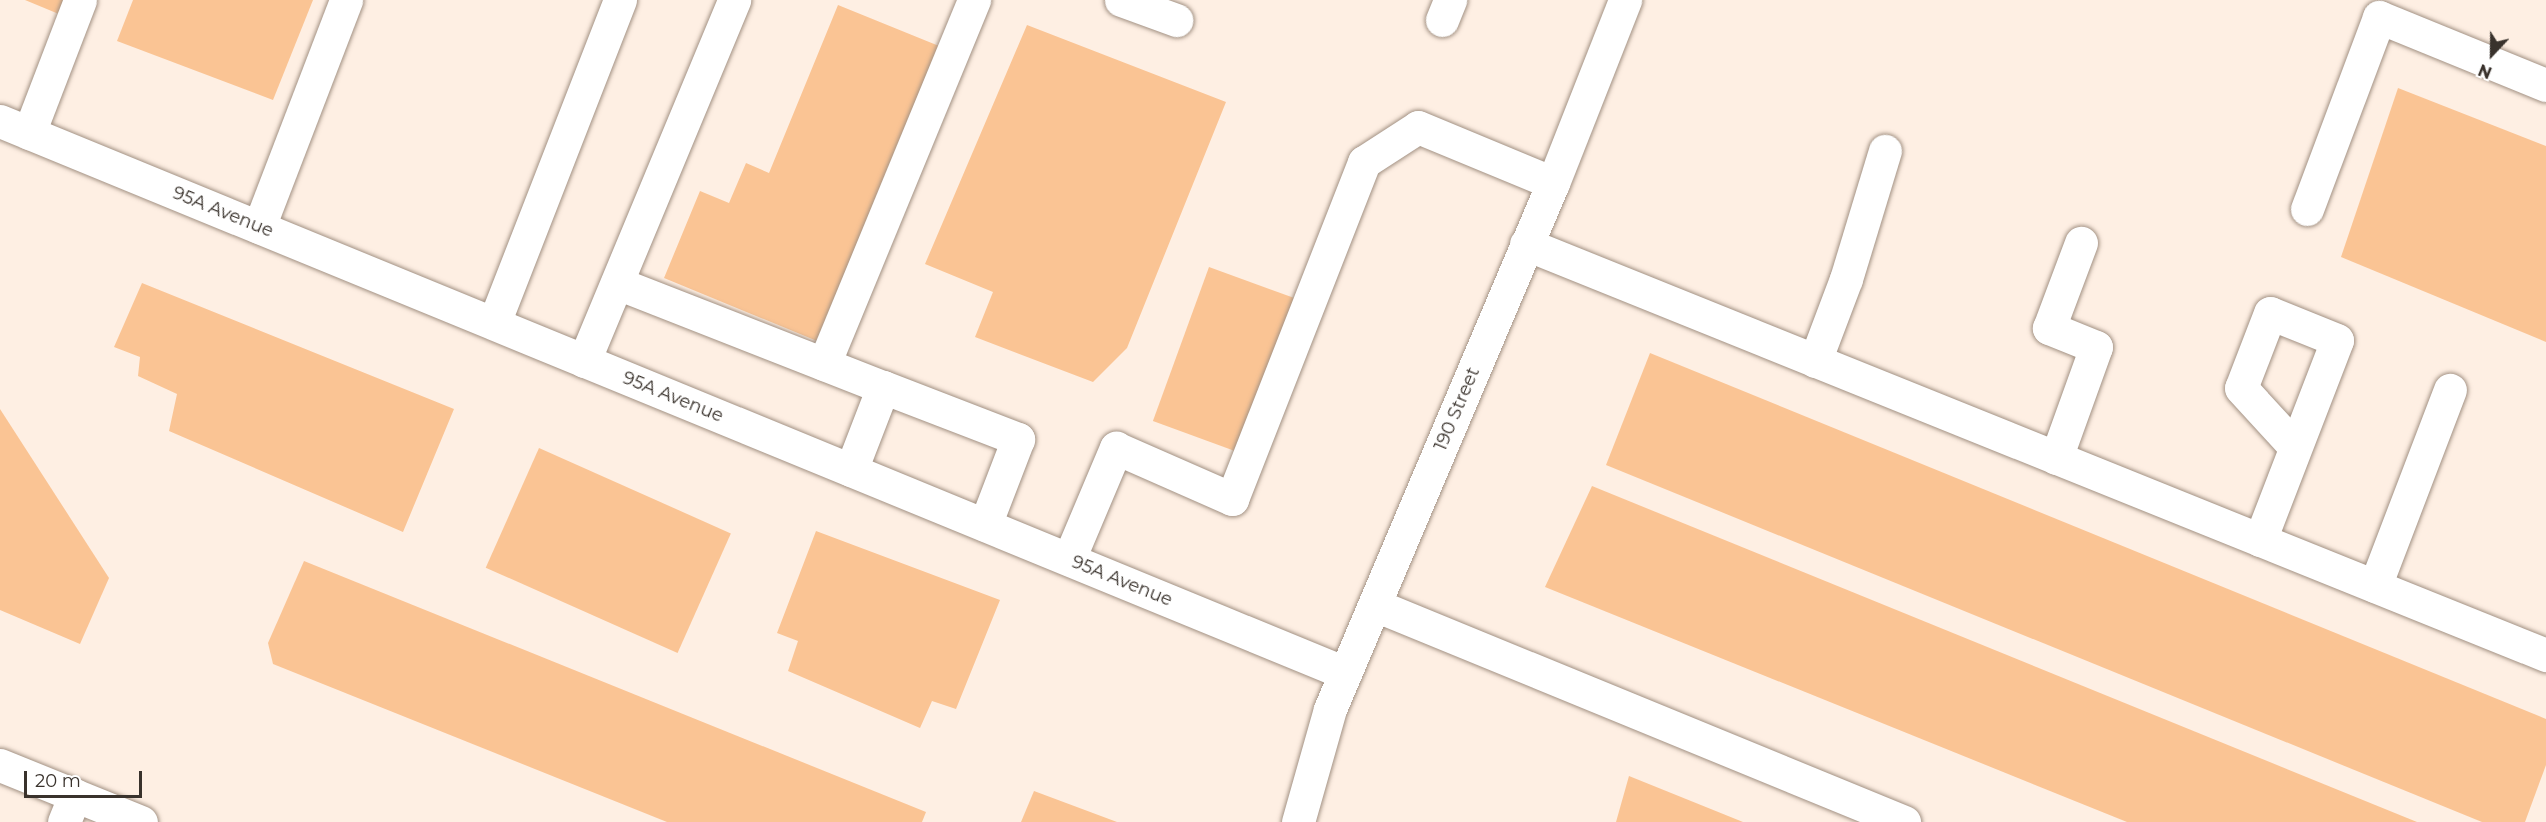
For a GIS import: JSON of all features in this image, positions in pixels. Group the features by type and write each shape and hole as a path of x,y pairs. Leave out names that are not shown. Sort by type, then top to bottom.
{"street":[{"path":"14,127 80,0"},
{"path":"259,227 346,0"},
{"path":"494,323 620,0"},
{"path":"584,361 735,0"},
{"path":"824,364 974,0"},
{"path":"1121,0 1176,20"},
{"name":"190 Street","path":"1298,822 1330,709 1552,183 1625,0"},
{"path":"2307,209 2383,9 2546,85"},
{"name":"95A Avenue","path":"14,127 1345,673"},
{"path":"1069,559 1116,448 1232,499 1364,162 1418,127 1552,183"},
{"path":"1815,361 1846,279 1885,150"},
{"path":"2056,458 2096,347 2049,328 2081,243"},
{"path":"1526,244 2546,655"},
{"path":"617,283 1018,440 985,525"},
{"path":"851,470 883,387"},
{"path":"2375,586 2450,390"},
{"path":"2260,540 2295,447"},
{"path":"1375,605 1904,822"},
{"path":"0,765 69,808 141,822"}],"building":[{"path":"25,0 73,0 66,17"},
{"path":"133,0 313,0 273,100 117,41"},
{"path":"838,5 939,46 817,341 664,278 700,191 729,203 746,163 769,173"},
{"path":"1027,25 1226,102 1127,348 1093,382 975,337 993,292 925,264"},
{"path":"2398,88 2546,146 2546,342 2341,257"},
{"path":"1209,267 1304,302 1248,456 1153,421"},
{"path":"142,283 454,409 403,532 169,431 177,394 138,376 140,357 114,347"},
{"path":"1650,353 2546,719 2546,765 2525,822 2482,822 1606,465"},
{"path":"0,409 109,578 80,644 0,610"},
{"path":"539,448 731,533 678,653 486,568"},
{"path":"1592,486 2417,822 2127,822 1545,587"},
{"path":"816,531 1000,600 956,709 932,701 920,728 788,671 798,641 777,633"},
{"path":"304,561 926,812 922,822 667,822 273,664 268,643"},
{"path":"1629,776 1743,822 1616,822"},
{"path":"1034,791 1117,822 1021,822"}]}
